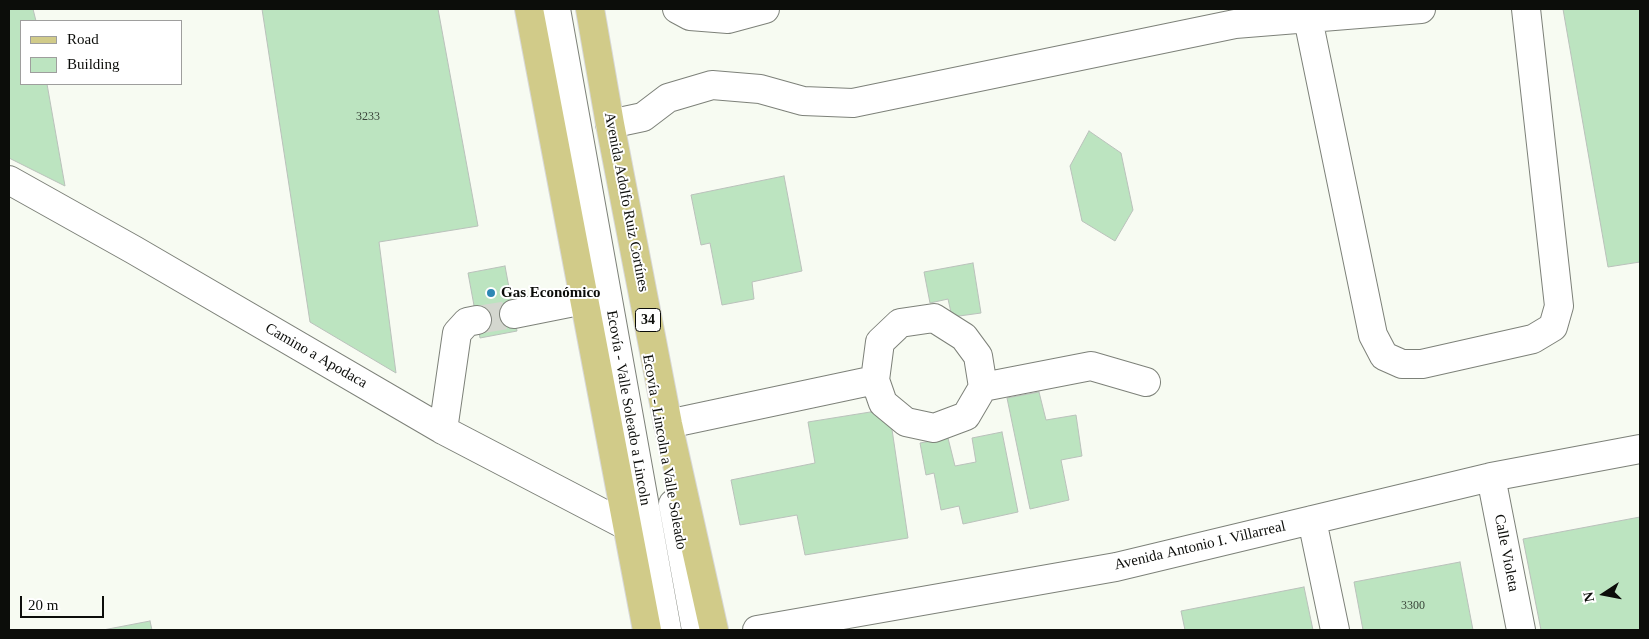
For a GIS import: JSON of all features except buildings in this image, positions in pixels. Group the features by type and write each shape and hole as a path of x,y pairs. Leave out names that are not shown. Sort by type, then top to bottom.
{"main road":[{"path":"529,9 647,630"},
{"name":"Avenida Adolfo Ruiz Cortínes","path":"590,9 610,124 668,424 714,630"}],"street":[{"name":"Ecovía - Valle Soleado a Lincoln","path":"556,9 667,630"},
{"name":"Ecovía - Lincoln a Valle Soleado","path":"585,9 696,630"},
{"path":"677,9 690,16 728,19 765,9"},
{"path":"610,124 643,117 668,98 712,85 760,89 803,101 853,103 1234,16 1421,9"},
{"path":"1307,14 1373,335 1384,356 1402,364 1422,364 1533,339 1553,327 1559,306 1526,9"},
{"name":"Camino a Apodaca","path":"9,180 443,430 627,526"},
{"path":"514,314 584,300"},
{"path":"934,318 964,337 978,356 983,387 966,416 934,428 906,422 883,403 875,380 880,342 900,323 934,318"},
{"path":"443,430 457,332 467,322 477,320"},
{"path":"983,387 1091,366 1146,382"},
{"path":"668,424 875,380"},
{"name":"Avenida Antonio I. Villarreal","path":"758,630 1116,567 1491,476 1640,449"},
{"name":"Calle Violeta","path":"1491,476 1521,630"},
{"path":"1312,520 1335,630"}],"tunnel":[{"path":"477,320 514,314"}],"place":[{"name":"Gas Económico","path":"491,293"}]}
